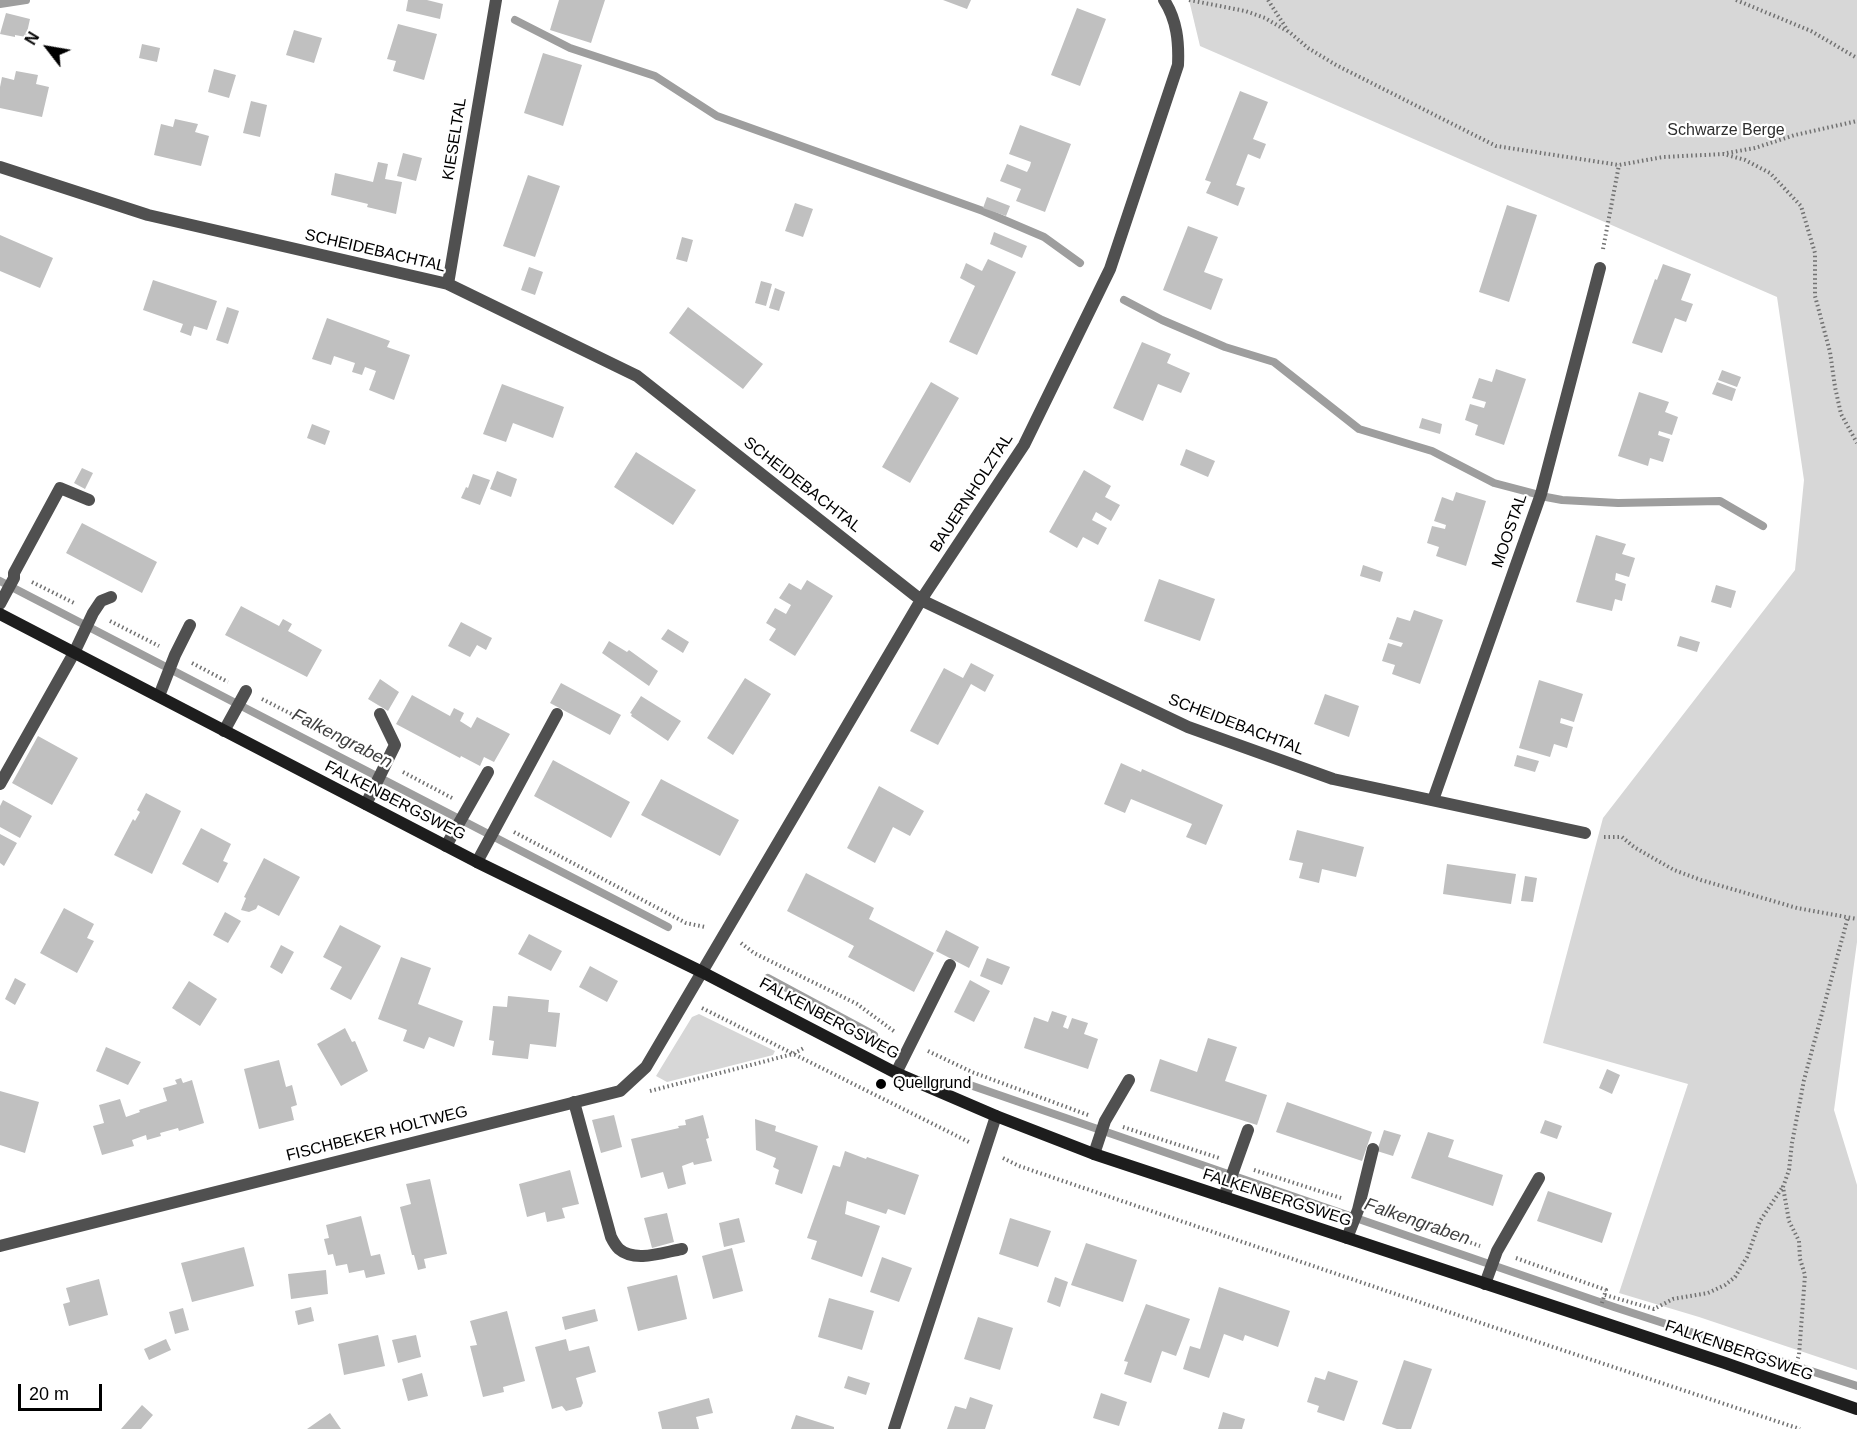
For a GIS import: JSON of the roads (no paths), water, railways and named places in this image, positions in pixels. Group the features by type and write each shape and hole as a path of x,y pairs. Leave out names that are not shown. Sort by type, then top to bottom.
{"street":[{"name":"KIESELTAL","path":"448,284 496,0"},
{"name":"BAUERNHOLZTAL","path":"702,972 921,600 1024,445 1110,269 1178,65 1179,47 1176,26 1164,0"},
{"name":"SCHEIDEBACHTAL","path":"0,167 148,215 448,284 637,376 921,600 1188,727 1333,779 1585,833"},
{"name":"MOOSTAL","path":"1433,800 1541,494 1600,268"},
{"path":"3,598 60,488 89,500"},
{"path":"0,784 75,653 92,616 101,601 111,597"},
{"name":"FALKENBERGSWEG","path":"0,614 477,862 702,972 896,1073 996,1116 1094,1154 1347,1238 1487,1279 1857,1409"},
{"path":"159,696 190,625"},
{"path":"224,731 244,694"},
{"path":"366,804 395,745 380,714"},
{"path":"477,862 557,714"},
{"path":"446,846 488,772"},
{"path":"896,1073 950,965"},
{"name":"FISCHBEKER HOLTWEG","path":"0,1246 620,1091 646,1067 702,972"},
{"path":"1094,1154 1105,1123 1129,1080"},
{"path":"574,1102 610,1237 620,1250 632,1255 643,1256 682,1249"},
{"path":"894,1429 996,1116"},
{"path":"1224,1197 1248,1130"},
{"path":"1347,1238 1358,1207 1373,1149"},
{"path":"1487,1279 1496,1255 1539,1178"}],"waterway":[{"path":"0,4 26,0"},
{"path":"515,20 570,48 655,76 717,116 983,211 1044,237 1080,263"},
{"path":"1124,300 1162,320 1225,347 1274,362 1359,429 1432,451 1494,483 1536,494"},
{"path":"1546,497 1618,503 1720,501 1763,526"},
{"name":"Falkengraben","path":"0,581 668,927"},
{"name":"Falkengraben","path":"768,978 874,1035"},
{"name":"Falkengraben","path":"967,1084 1614,1307 1857,1386"}],"place":[{"name":"Quellgrund","path":"881,1084"}],"park label":[{"name":"Schwarze Berge","path":"1726,131"}]}
